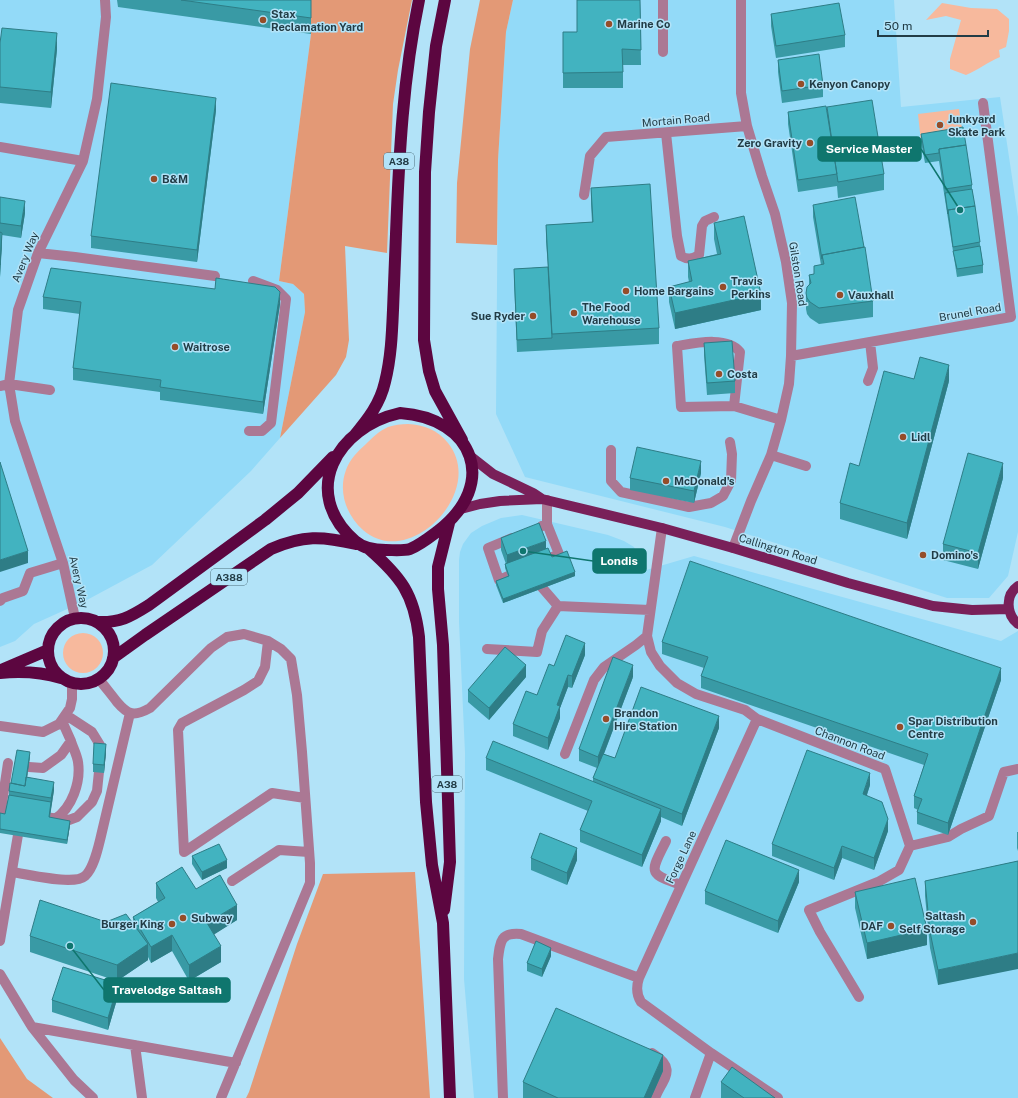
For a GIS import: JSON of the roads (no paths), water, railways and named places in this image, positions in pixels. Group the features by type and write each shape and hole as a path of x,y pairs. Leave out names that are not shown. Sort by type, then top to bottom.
{"highway":[{"name":"A38","path":"354,436 369,418 379,402 385,382 390,352 403,105 414,24 419,0"},
{"name":"A38","path":"445,0 436,46 429,112 425,172 424,340 429,371 435,391 462,440"},
{"path":"400,413 429,417 446,427 462,440 470,456 473,468 472,485 461,509 449,523 428,539 410,549 390,550 364,547 348,535 340,525 330,504 328,491 329,476 333,462 341,449 354,436 371,423 386,416 400,413"},
{"name":"A388","path":"97,622 111,623 122,621 149,605 265,520 298,493 341,449"},
{"name":"A38","path":"449,523 438,567 438,589 443,645 450,862 443,924 450,1098"},
{"name":"A388","path":"113,658 151,630 271,549 286,542 300,539 325,538 364,547"},
{"name":"A38","path":"364,547 397,575 411,600 417,620 426,802 432,865 443,924"},
{"path":"0,672 21,671 49,674 67,681 81,684 90,683 99,679 105,674 110,666 114,648 111,638 105,629 97,622 87,618 75,618 65,622 56,629 50,639 48,650 49,660 54,670 67,681"},
{"path":"0,672 48,650"}],"main road":[{"name":"Callington Road","path":"470,456 493,474 544,499"},
{"name":"Callington Road","path":"461,509 500,501 544,499 662,528 734,548 848,583 933,606 972,610 1009,609"},
{"path":"1018,586 1011,593 1008,602 1012,618 1018,624"}],"street":[{"name":"Avery Way","path":"75,618 63,563 4,385 18,310 38,253 83,161 97,99 106,17 105,0"},
{"path":"663,0 663,52"},
{"name":"Gilston Road","path":"734,548 751,501 772,455 781,420 789,384 792,303 786,262 775,214 747,126 741,93 741,0"},
{"name":"Brunel Road","path":"791,356 1011,317 983,103"},
{"name":"Mortain Road","path":"584,195 590,156 606,138 747,126"},
{"path":"666,133 680,256 685,259 693,258 699,255 702,226 705,221 714,217"},
{"path":"0,147 83,161"},
{"path":"38,253 215,276"},
{"path":"249,431 262,431 271,423 286,299 277,290 254,281"},
{"path":"734,406 740,352 736,347 725,344 703,342 678,346 681,407 734,406 781,420"},
{"path":"868,381 873,368 870,342"},
{"path":"4,385 50,390"},
{"path":"611,450 610,481 621,492 689,507 710,502 723,496 731,481 732,454 730,442"},
{"path":"772,455 806,466"},
{"path":"539,563 559,554 547,524 544,499"},
{"path":"547,524 488,548 500,580 532,567 539,584 558,606 650,610"},
{"name":"Channon Road","path":"662,528 647,636 651,652 660,666 677,682 696,694 745,710 757,719 885,770 910,846"},
{"path":"0,601 3,598 23,591 30,572 63,563"},
{"path":"487,649 537,652 542,631 558,606"},
{"path":"99,679 123,709 130,713 141,713 150,708 211,648 227,637 244,634 268,641 281,649 291,659 297,695 310,883 221,1098"},
{"path":"565,754 594,680 604,667 647,636"},
{"path":"268,641 265,667 258,681 182,724 178,730 184,852 272,793 305,798"},
{"path":"0,726 43,732 52,728 64,718 70,708 72,699 67,681"},
{"path":"12,872 51,879 75,880 84,877 89,871 96,855 130,713"},
{"path":"55,818 62,814 68,805 76,790 78,781 78,763 64,718"},
{"path":"8,764 1,810 69,820 84,812 92,802 97,791 101,752 100,745 92,732 64,718"},
{"name":"Forge Lane","path":"711,1052 645,1005 638,997 637,991 639,978 757,719"},
{"path":"29,767 43,768 61,755 71,741"},
{"path":"859,997 820,932 809,910 878,882 899,870 910,846 948,837 989,816 1004,772 1018,769"},
{"path":"0,941 12,872 28,814"},
{"path":"666,841 654,867 655,872 659,877 681,885"},
{"path":"232,881 279,850 309,852"},
{"path":"503,1098 498,959 501,941 505,936 508,934 521,934 639,978"},
{"path":"0,974 32,1027 74,1080 93,1098"},
{"path":"32,1027 236,1063"},
{"path":"135,1045 142,1098"},
{"path":"645,1051 658,1058 666,1067 666,1078 655,1098"},
{"path":"695,1098 711,1052 778,1098"}],"place":[{"name":"Stax Reclamation Yard","path":"263,20"},
{"name":"Marine Co","path":"609,24"},
{"name":"Kenyon Canopy","path":"801,84"},
{"name":"Junkyard Skate Park","path":"940,125"},
{"name":"Zero Gravity","path":"810,143"},
{"name":"B&M","path":"154,179"},
{"name":"Service Master","path":"960,210"},
{"name":"Travis Perkins","path":"723,287"},
{"name":"Home Bargains","path":"626,291"},
{"name":"Vauxhall","path":"840,295"},
{"name":"The Food Warehouse","path":"574,313"},
{"name":"Sue Ryder","path":"533,316"},
{"name":"Waitrose","path":"175,347"},
{"name":"Costa","path":"719,374"},
{"name":"Lidl","path":"903,437"},
{"name":"McDonald's","path":"666,481"},
{"name":"Londis","path":"523,551"},
{"name":"Domino's","path":"923,555"},
{"name":"Brandon Hire Station","path":"606,719"},
{"name":"Spar Distribution Centre","path":"900,727"},
{"name":"Subway","path":"183,918"},
{"name":"Saltash Self Storage","path":"973,922"},
{"name":"Burger King","path":"172,924"},
{"name":"DAF","path":"891,926"},
{"name":"Travelodge Saltash","path":"70,946"}]}
